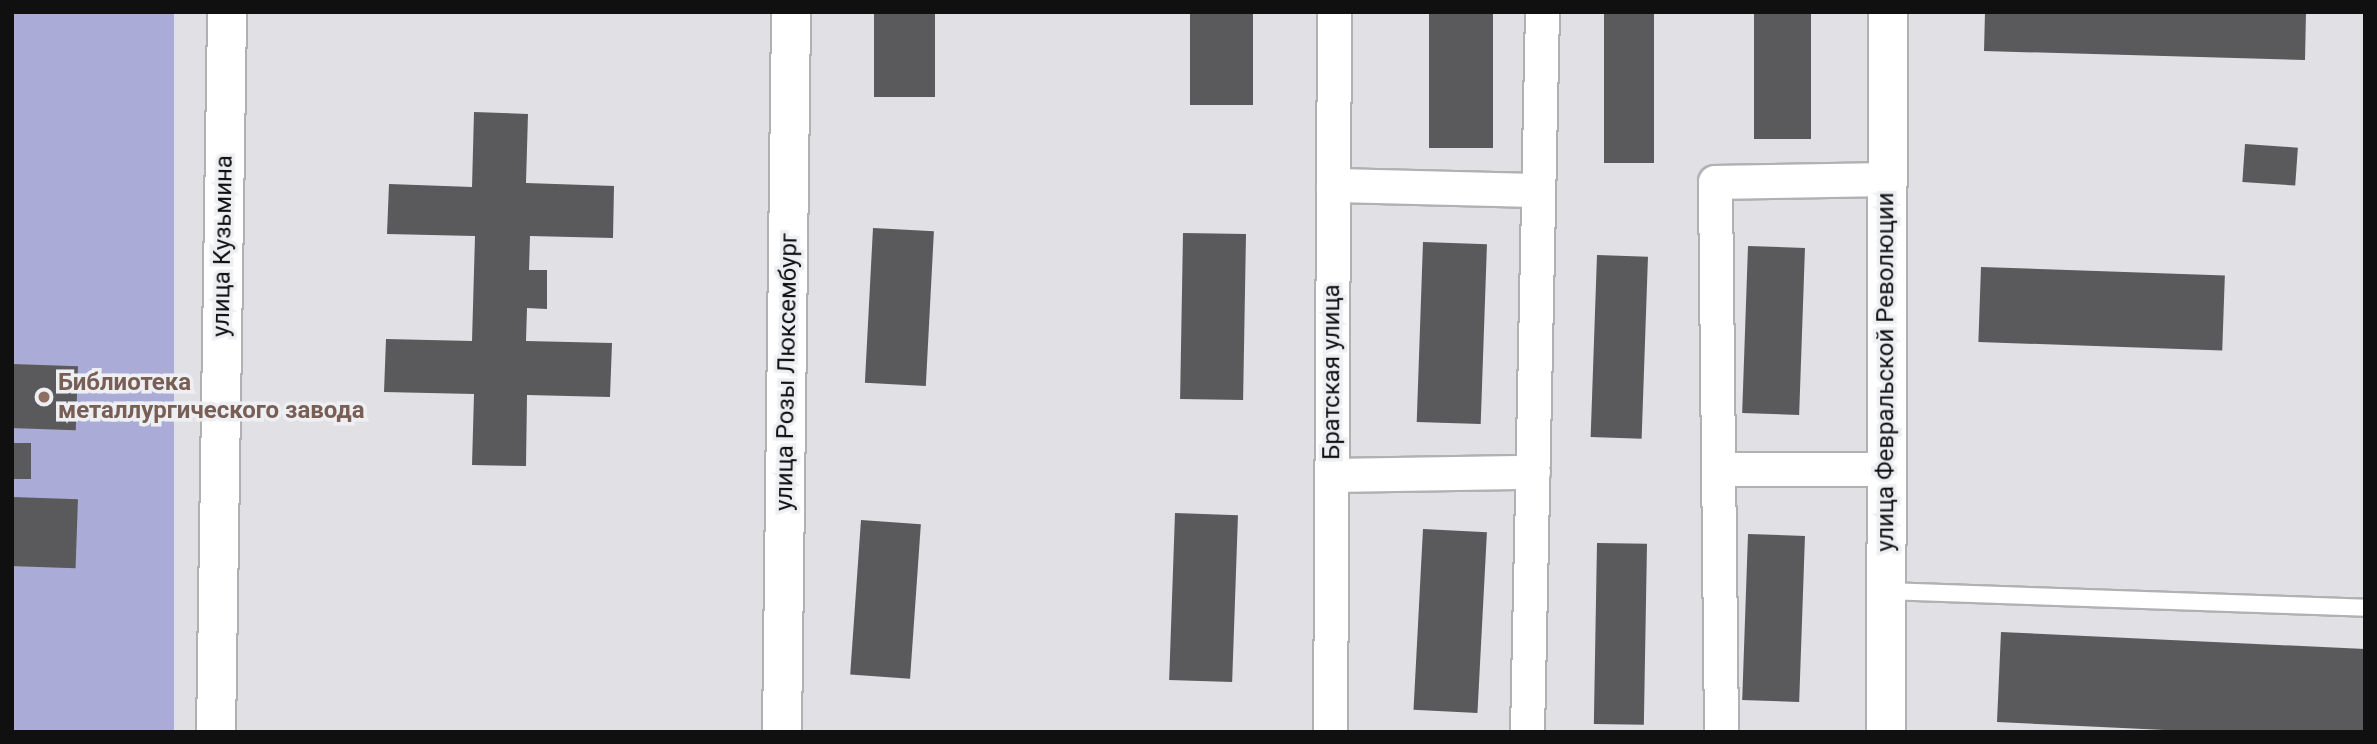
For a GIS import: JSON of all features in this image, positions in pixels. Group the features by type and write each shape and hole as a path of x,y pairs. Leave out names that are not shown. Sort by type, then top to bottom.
{"street":[{"name":"улица Кузьмина","path":"216,732 227,12"},
{"name":"улица Розы Люксембург","path":"782,732 791,12"},
{"name":"Братская улица","path":"1330,732 1334,12"},
{"path":"1527,732 1542,12"},
{"name":"улица Февральской Революции","path":"1886,732 1888,12"},
{"path":"1721,732 1714,182 1886,179"},
{"path":"1333,186 1538,190"},
{"path":"1718,470 1886,469"},
{"path":"1332,475 1533,472"}],"lane":[{"path":"1886,591 2365,608"}],"shaded area":[{"path":"12,12 174,12 174,732 12,732"}],"building":[{"path":"874,12 935,12 935,97 874,97"},
{"path":"1190,12 1253,12 1253,105 1190,105"},
{"path":"1429,12 1493,12 1493,148 1429,148"},
{"path":"1604,12 1654,12 1654,163 1604,163"},
{"path":"1754,12 1811,12 1811,139 1754,139"},
{"path":"1985,12 2306,12 2305,60 1984,51"},
{"path":"474,112 528,114 526,183 614,186 613,238 530,236 529,270 547,270 547,309 527,308 526,341 612,343 610,397 527,395 526,466 472,465 474,394 384,392 386,339 472,341 475,236 387,234 389,184 472,187"},
{"path":"2245,144 2298,148 2295,186 2242,182"},
{"path":"873,228 934,231 926,386 865,383"},
{"path":"1183,233 1246,234 1243,400 1180,399"},
{"path":"1423,242 1487,244 1481,424 1417,422"},
{"path":"1748,246 1805,248 1799,415 1742,413"},
{"path":"1597,255 1648,257 1642,439 1591,437"},
{"path":"1981,267 2225,276 2222,350 1978,342"},
{"name":"Библиотека металлургического завода","path":"12,364 78,366 76,430 12,428"},
{"path":"12,443 31,443 31,479 12,479"},
{"name":"Библиотека металлургического завода","path":"12,497 78,499 76,568 12,566"},
{"path":"1175,513 1238,515 1232,682 1169,680"},
{"path":"861,520 921,524 910,679 850,675"},
{"path":"1423,529 1487,532 1477,713 1414,710"},
{"path":"1748,534 1805,536 1799,702 1742,700"},
{"path":"1597,543 1647,544 1644,725 1594,724"},
{"path":"2001,632 2365,649 2365,732 2207,732 1997,722"}],"place":[{"name":"Библиотека металлургического завода","path":"44,397"}]}
